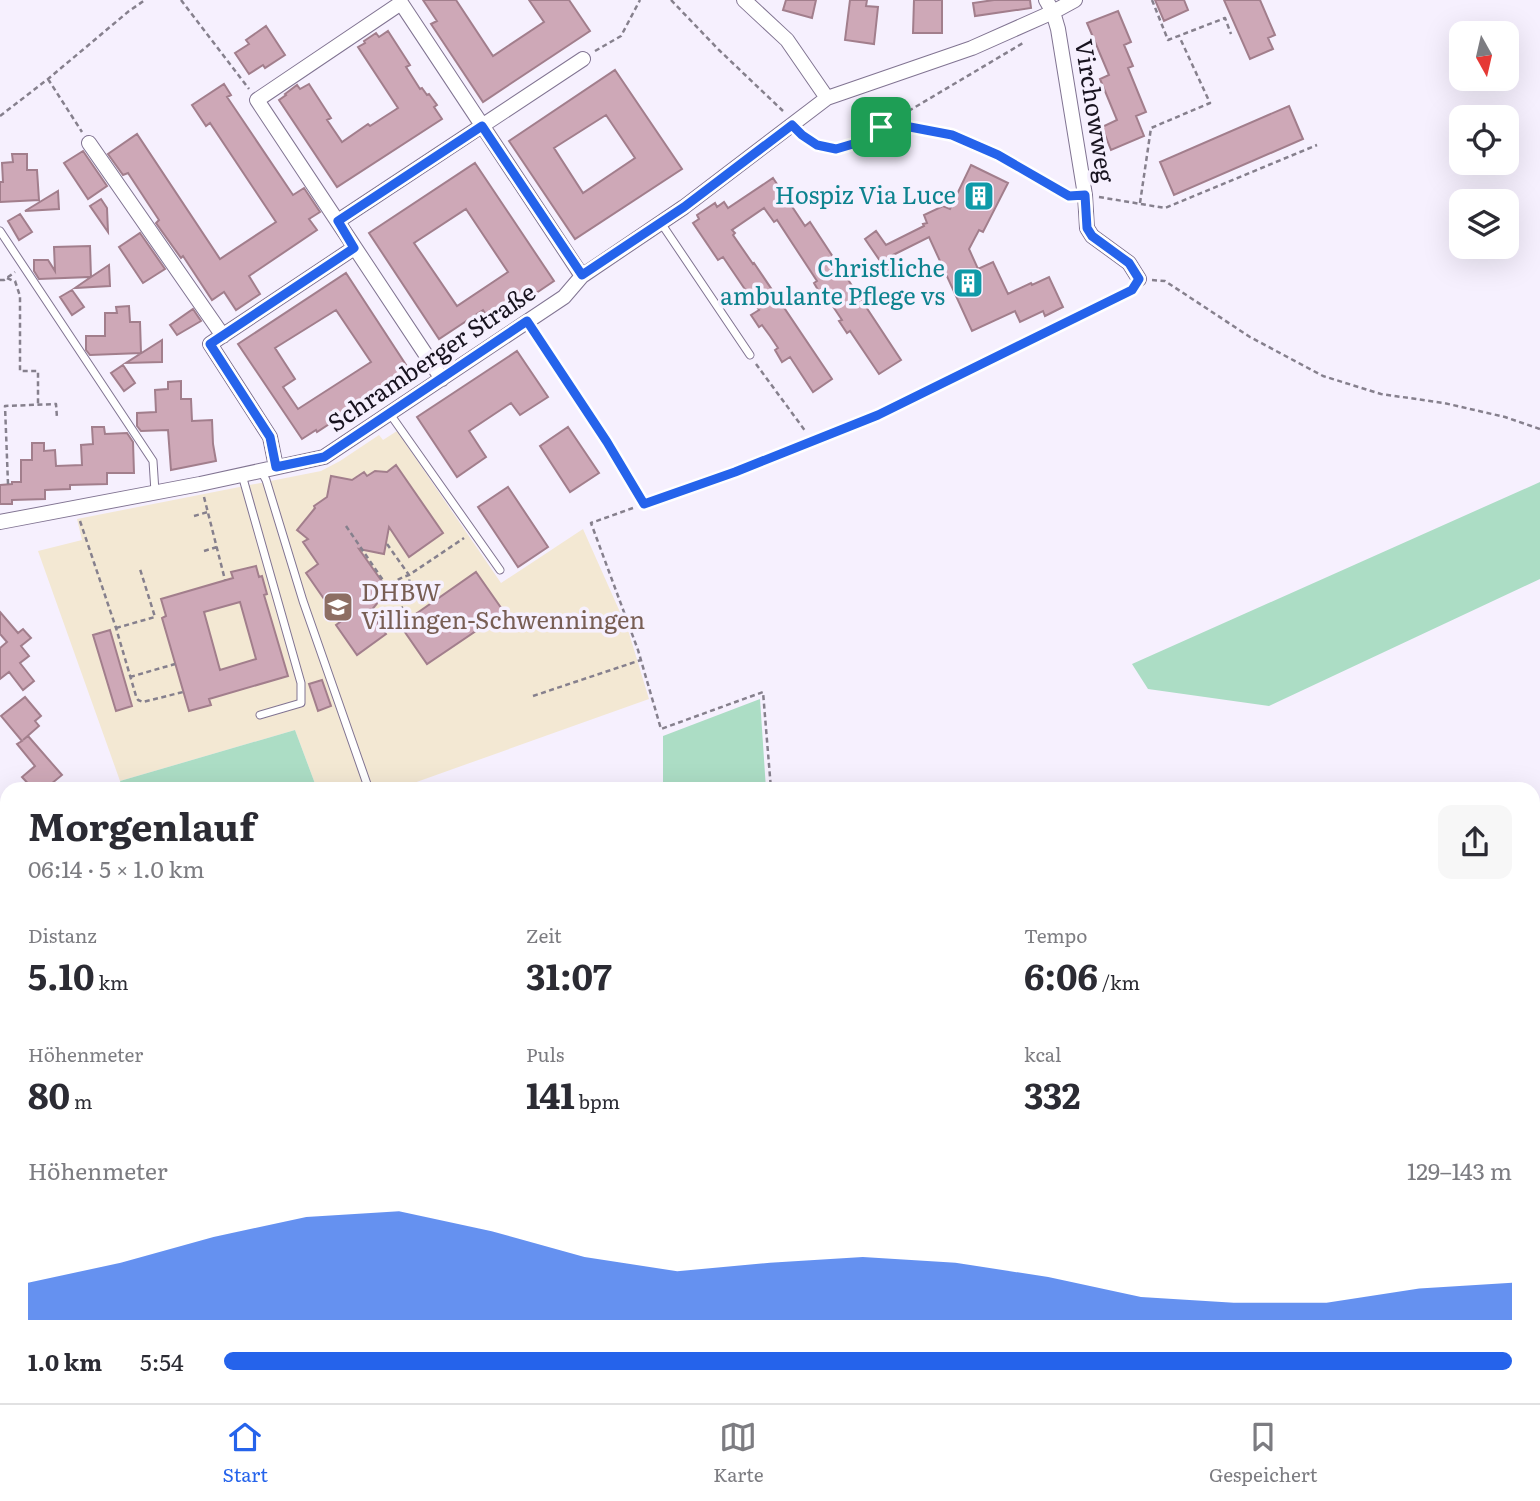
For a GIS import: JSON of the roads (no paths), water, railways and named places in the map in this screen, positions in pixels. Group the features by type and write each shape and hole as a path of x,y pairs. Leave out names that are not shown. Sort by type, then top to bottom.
{"street":[{"path":"744,0 787,40 827,97"},
{"name":"Schramberger Straße","path":"0,522 324,457 564,297 582,275 684,207 827,97 972,48 1050,6 1075,0"},
{"path":"442,379 257,100 401,3 582,275"},
{"name":"Virchowweg","path":"1050,6 1058,29 1085,195 1087,228 1092,236 1129,263 1139,279"},
{"path":"338,221 583,59"},
{"path":"89,143 223,336"},
{"path":"276,467 270,437 210,344 354,248"}],"lane":[{"path":"660,223 750,355"},
{"path":"0,231 152,461 155,492"},
{"path":"644,504 735,472 878,415 1096,309 1132,290 1139,279"},
{"path":"527,321 607,442"},
{"path":"390,414 500,569"},
{"path":"260,471 366,782"},
{"path":"242,475 301,683 301,703 260,715"}],"place":[{"name":"Hospiz Via Luce","path":"979,196"},
{"name":"Christliche ambulante Pflege vs","path":"968,283"},
{"name":"DHBW Villingen-Schwenningen","path":"338,607"}]}
